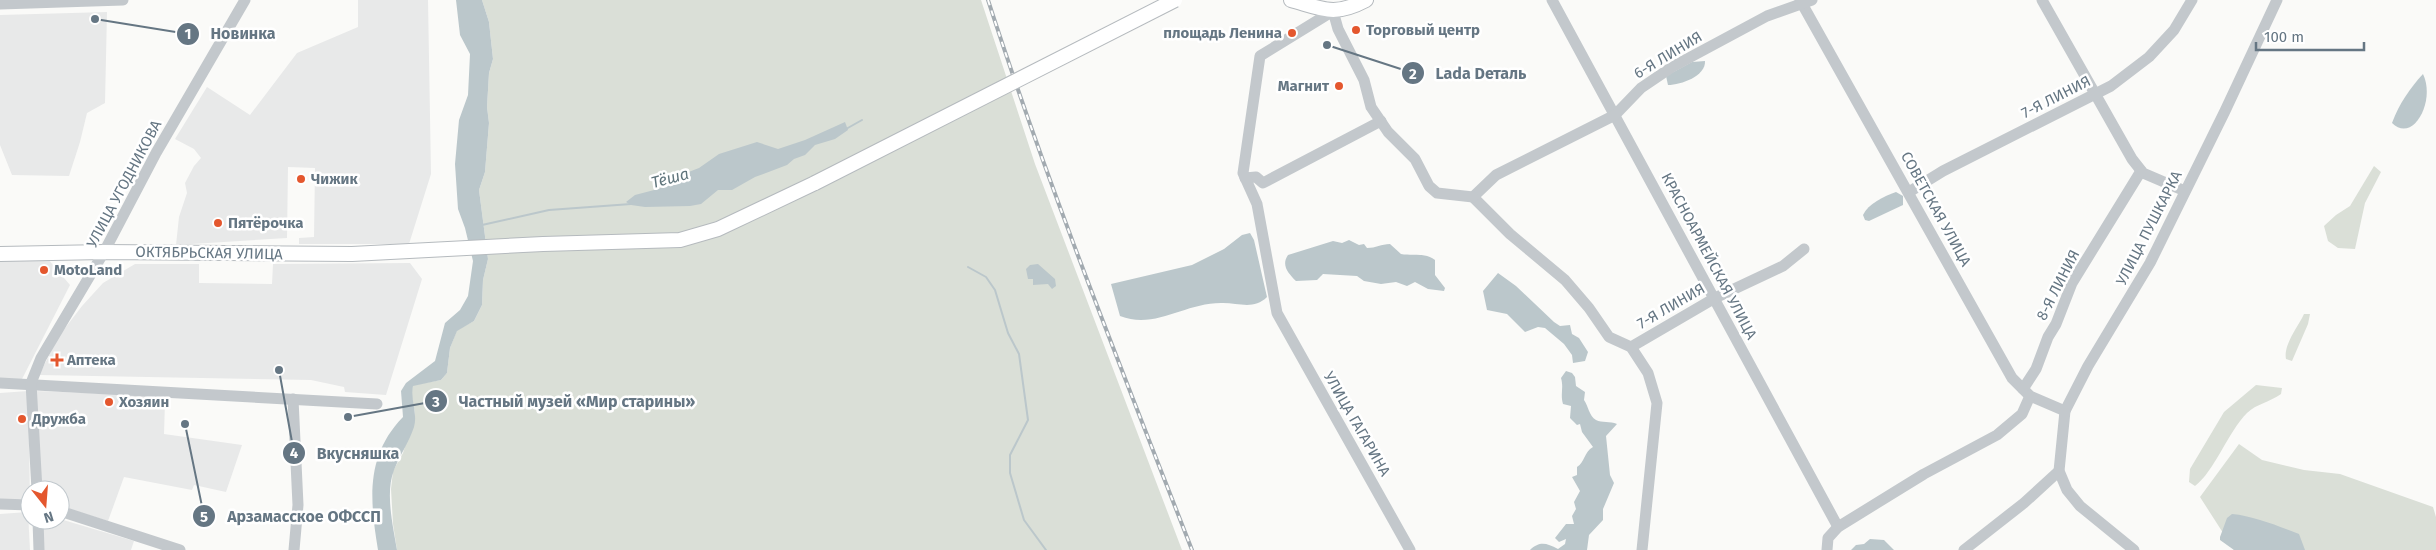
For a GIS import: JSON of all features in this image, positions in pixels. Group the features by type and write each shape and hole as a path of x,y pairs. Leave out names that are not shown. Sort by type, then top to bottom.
{"main road":[{"name":"ОКТЯБРЬСКАЯ УЛИЦА","path":"0,254 104,252 323,254 418,252 543,244 680,240 718,230 1175,0"},
{"path":"1290,0 1332,11 1348,9 1366,0"}],"street":[{"path":"0,4 123,0"},
{"name":"УЛИЦА УГОДНИКОВА","path":"31,384 41,358 104,252 156,153 245,0"},
{"name":"КРАСНОАРМЕЙСКАЯ УЛИЦА","path":"1552,0 1838,527"},
{"path":"2042,0 2132,159 2142,171 2185,191"},
{"name":"7-Я ЛИНИЯ","path":"1910,192 1943,171 2111,86 2149,57 2174,30 2192,0"},
{"name":"УЛИЦА ПУШКАРКА","path":"2059,471 2065,412 2088,366 2150,263 2276,0"},
{"name":"6-Я ЛИНИЯ","path":"1473,197 1496,174 1615,115 1641,88 1672,67 1767,16 1805,2"},
{"name":"СОВЕТСКАЯ УЛИЦА","path":"1805,2 2012,378 2026,393 2065,412"},
{"path":"1381,121 1263,183 1256,177 1245,178 1243,173 1260,56 1332,11 1338,30 1364,80 1371,107 1381,121 1388,132 1415,159 1428,186 1437,193 1473,197 1510,234 1565,280 1589,308 1609,337 1631,347 1648,373 1657,403 1642,550"},
{"name":"8-Я ЛИНИЯ","path":"1838,527 1924,474 1997,435 2022,414 2026,393 2072,283 2142,171"},
{"name":"УЛИЦА ГАГАРИНА","path":"1245,178 1256,204 1277,313 1410,550"},
{"name":"7-Я ЛИНИЯ","path":"1631,347 1715,298 1783,266 1804,249"},
{"path":"0,383 377,404"},
{"path":"31,384 36,480"},
{"path":"293,399 298,505 294,550"},
{"path":"1964,550 2024,503 2059,471 2067,490 2080,506 2134,550"},
{"path":"0,504 20,505"},
{"path":"70,514 180,550"},
{"path":"1825,549 1828,538 1838,527"},
{"path":"38,530 39,550"}],"shaded area":[{"path":"358,0 428,0 431,174 409,244 299,244 299,238 314,237 315,168 288,167 287,238 176,245 179,217 187,193 185,183 194,166 201,158 194,149 175,139 207,87 250,115 297,53 358,27"},
{"path":"456,0 482,0 489,22 493,59 489,73 487,107 489,123 485,172 479,190 488,259 483,280 482,305 474,321 457,331 450,348 447,373 441,380 413,386 414,427 394,470 390,489 397,550 378,550 372,497 376,463 382,447 403,417 401,391 406,383 435,361 445,323 460,310 468,296 473,261 458,209 455,164 459,120 468,95 470,54 460,35"},
{"path":"482,0 981,0 1035,164 1182,550 397,550 391,489 393,471 403,453 415,413 411,394 413,385 441,380 447,373 450,348 457,330 474,321 482,305 483,280 488,259 479,190 485,172 489,123 487,107 489,73 493,59 489,22"},
{"path":"107,12 105,103 87,113 69,176 12,175 0,145 0,15"},
{"path":"1705,61 1701,71 1692,79 1668,85 1666,76 1692,62"},
{"path":"2423,74 2427,96 2424,107 2414,124 2408,128 2400,128 2392,123 2405,97"},
{"path":"845,122 848,130 835,139 815,145 805,155 794,159 787,165 755,177 732,190 718,190 701,204 645,207 631,205 626,202 635,195 658,189 683,178 686,173 699,168 719,154 757,142 778,149 805,140"},
{"path":"2374,166 2381,172 2365,203 2355,249 2338,248 2328,241 2324,226 2350,206"},
{"path":"1896,192 1903,196 1903,205 1869,221 1865,220 1863,215 1872,204"},
{"path":"1250,233 1254,240 1267,297 1262,301 1252,305 1209,304 1146,320 1120,316 1111,284 1192,265 1224,249 1242,235"},
{"path":"1349,240 1359,245 1364,244 1367,248 1390,244 1401,254 1423,255 1435,260 1435,275 1445,288 1444,291 1428,289 1415,282 1407,286 1396,282 1381,284 1364,281 1357,276 1323,274 1317,280 1296,281 1286,269 1285,262 1288,255 1333,241 1342,243"},
{"path":"47,258 70,285 22,379 0,379 0,259"},
{"path":"410,263 422,279 386,395 345,392 344,387 311,380 39,375 59,336 82,306 103,283 135,264 199,264 199,283 272,284 273,264"},
{"path":"1038,264 1055,279 1056,286 1052,289 1048,284 1033,285 1033,279 1028,279 1026,269 1030,265"},
{"path":"1498,273 1516,286 1554,322 1560,326 1570,325 1572,334 1579,338 1588,352 1585,361 1573,363 1572,355 1564,344 1545,328 1538,327 1525,332 1507,314 1487,310 1483,291"},
{"path":"2304,314 2310,314 2308,324 2292,361 2286,359 2287,348"},
{"path":"1566,371 1572,373 1575,377 1576,386 1585,392 1584,400 1594,418 1598,421 1617,424 1606,436 1610,475 1614,483 1603,509 1603,520 1589,535 1587,550 1530,550 1540,544 1547,544 1558,549 1565,544 1566,539 1559,542 1555,538 1566,524 1574,524 1572,516 1576,509 1574,502 1580,491 1572,477 1577,475 1577,467 1593,447 1582,432 1580,424 1577,425 1570,418 1571,406 1563,404 1561,378"},
{"path":"2256,385 2282,388 2281,394 2247,413 2234,430 2215,462 2202,480 2195,486 2189,482 2190,469 2224,412"},
{"path":"28,391 30,480 20,480 20,499 0,500 0,393"},
{"path":"36,391 163,396 165,402 164,434 242,445 226,492 194,485 192,490 124,477 108,521 70,509 70,480 40,480"},
{"path":"2239,444 2262,460 2304,470 2340,474 2433,507 2436,517 2436,550 2234,550 2200,497"},
{"path":"20,513 20,530 29,530 30,550 0,550 0,514"},
{"path":"2232,514 2257,519 2299,534 2305,550 2234,550 2220,540 2227,518"},
{"path":"70,522 134,541 131,550 42,550 41,530 70,530"},
{"path":"1870,539 1884,540 1894,550 1851,550 1856,545 1864,544"}],"waterway":[{"name":"Тёша","path":"846,129 862,120"},
{"name":"Тёша","path":"482,225 549,210 631,204"},
{"path":"968,267 986,277 995,290 1008,333 1019,354 1028,420 1010,455 1010,473 1024,520 1046,550"}],"railway":[{"path":"988,0 1060,208 1192,550"}],"place":[{"name":"Новинка","path":"95,19"},
{"name":"Торговый центр","path":"1356,30"},
{"name":"площадь Ленина","path":"1292,33"},
{"name":"Lada Dеталь","path":"1327,45"},
{"name":"Магнит","path":"1339,86"},
{"name":"Чижик","path":"301,179"},
{"name":"Пятёрочка","path":"218,223"},
{"name":"MotoLand","path":"44,270"},
{"name":"Аптека","path":"57,360"},
{"name":"Вкусняшка","path":"279,370"},
{"name":"Хозяин","path":"109,402"},
{"name":"Частный музей «Мир старины»","path":"348,417"},
{"name":"Дружба","path":"22,419"},
{"name":"Арзамасское ОФССП","path":"185,424"}]}
